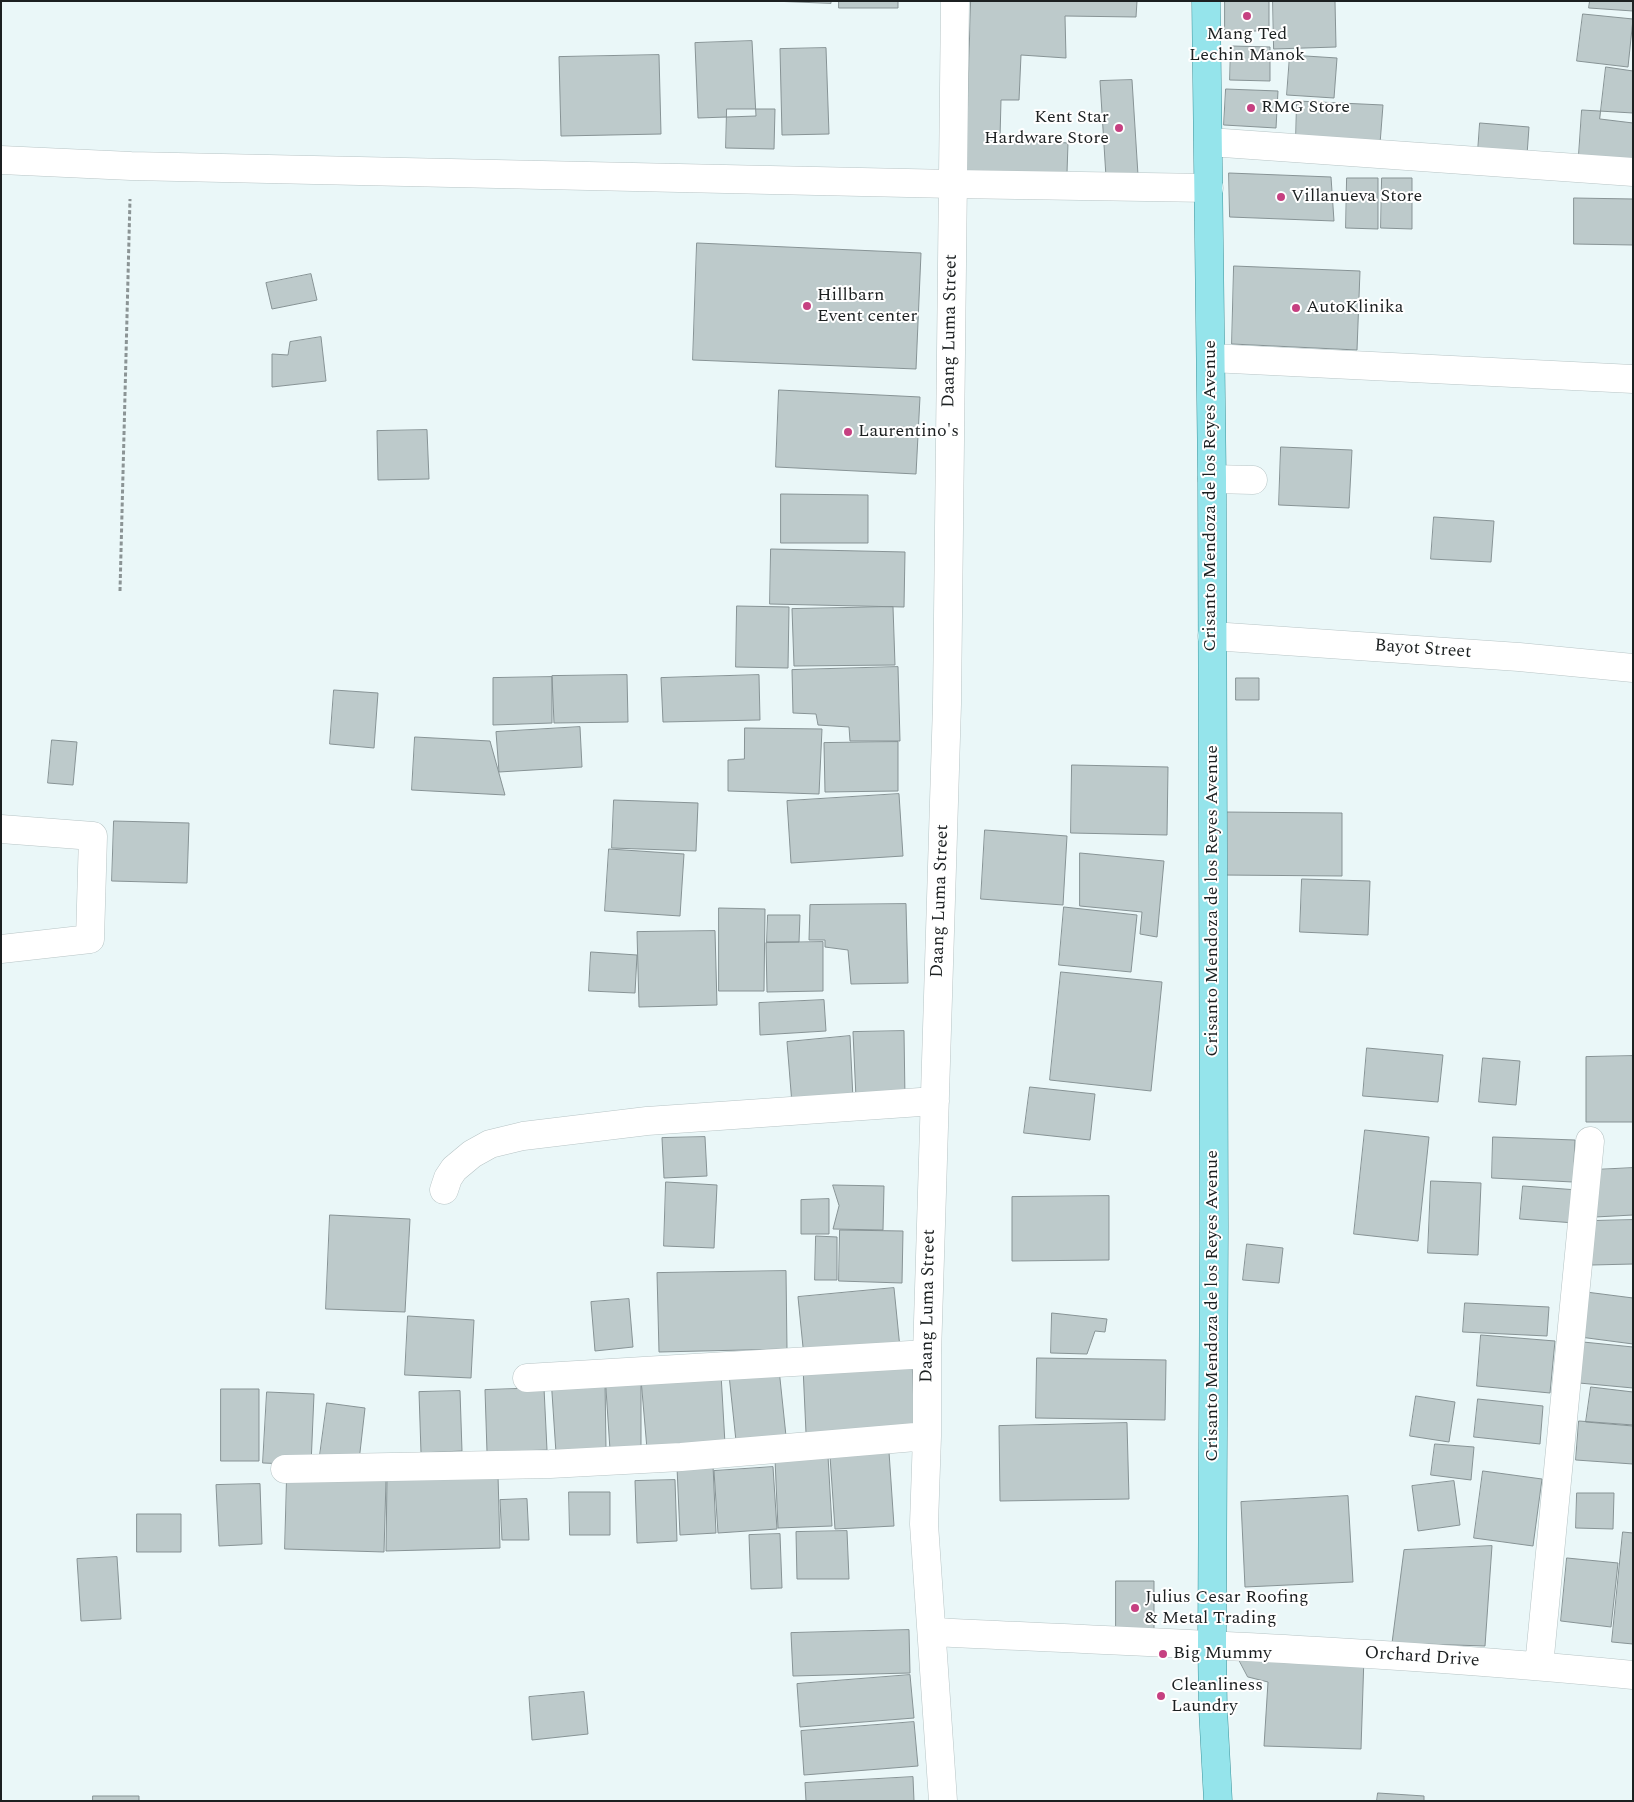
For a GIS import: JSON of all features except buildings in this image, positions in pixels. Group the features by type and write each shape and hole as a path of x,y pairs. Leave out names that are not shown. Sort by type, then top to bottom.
{"main road":[{"name":"Crisanto Mendoza de los Reyes Avenue","path":"1206,1 1212,479 1214,1226 1212,1645 1218,1801"}],"street":[{"name":"Daang Luma Street","path":"942,1801 924,1524 927,1436 926,1354 947,704 955,1"},
{"path":"1209,142 1633,172"},
{"path":"1,160 131,166 1209,188"},
{"path":"1211,358 1633,378"},
{"path":"1212,479 1253,480"},
{"name":"Bayot Street","path":"1212,636 1519,657 1633,668"},
{"path":"1,829 93,836 90,939 1,949"},
{"path":"444,1190 448,1178 454,1169 472,1154 490,1144 523,1136 647,1121 935,1101"},
{"path":"1539,1666 1590,1141"},
{"path":"527,1378 926,1354"},
{"path":"284,1469 550,1464 681,1457 927,1436"},
{"name":"Orchard Drive","path":"932,1632 1212,1645 1539,1666 1633,1675"}],"path":[{"path":"120,591 131,166"}],"place":[{"name":"Mang Ted Lechin Manok","path":"1247,16"},
{"name":"RMG Store","path":"1251,108"},
{"name":"Kent Star Hardware Store","path":"1119,128"},
{"name":"Villanueva Store","path":"1281,197"},
{"name":"Hillbarn Event center","path":"807,306"},
{"name":"AutoKlinika","path":"1296,308"},
{"name":"Laurentino's","path":"848,432"},
{"name":"Julius Cesar Roofing & Metal Trading","path":"1135,1608"},
{"name":"Big Mummy","path":"1163,1654"},
{"name":"Cleanliness Laundry","path":"1161,1696"}]}
